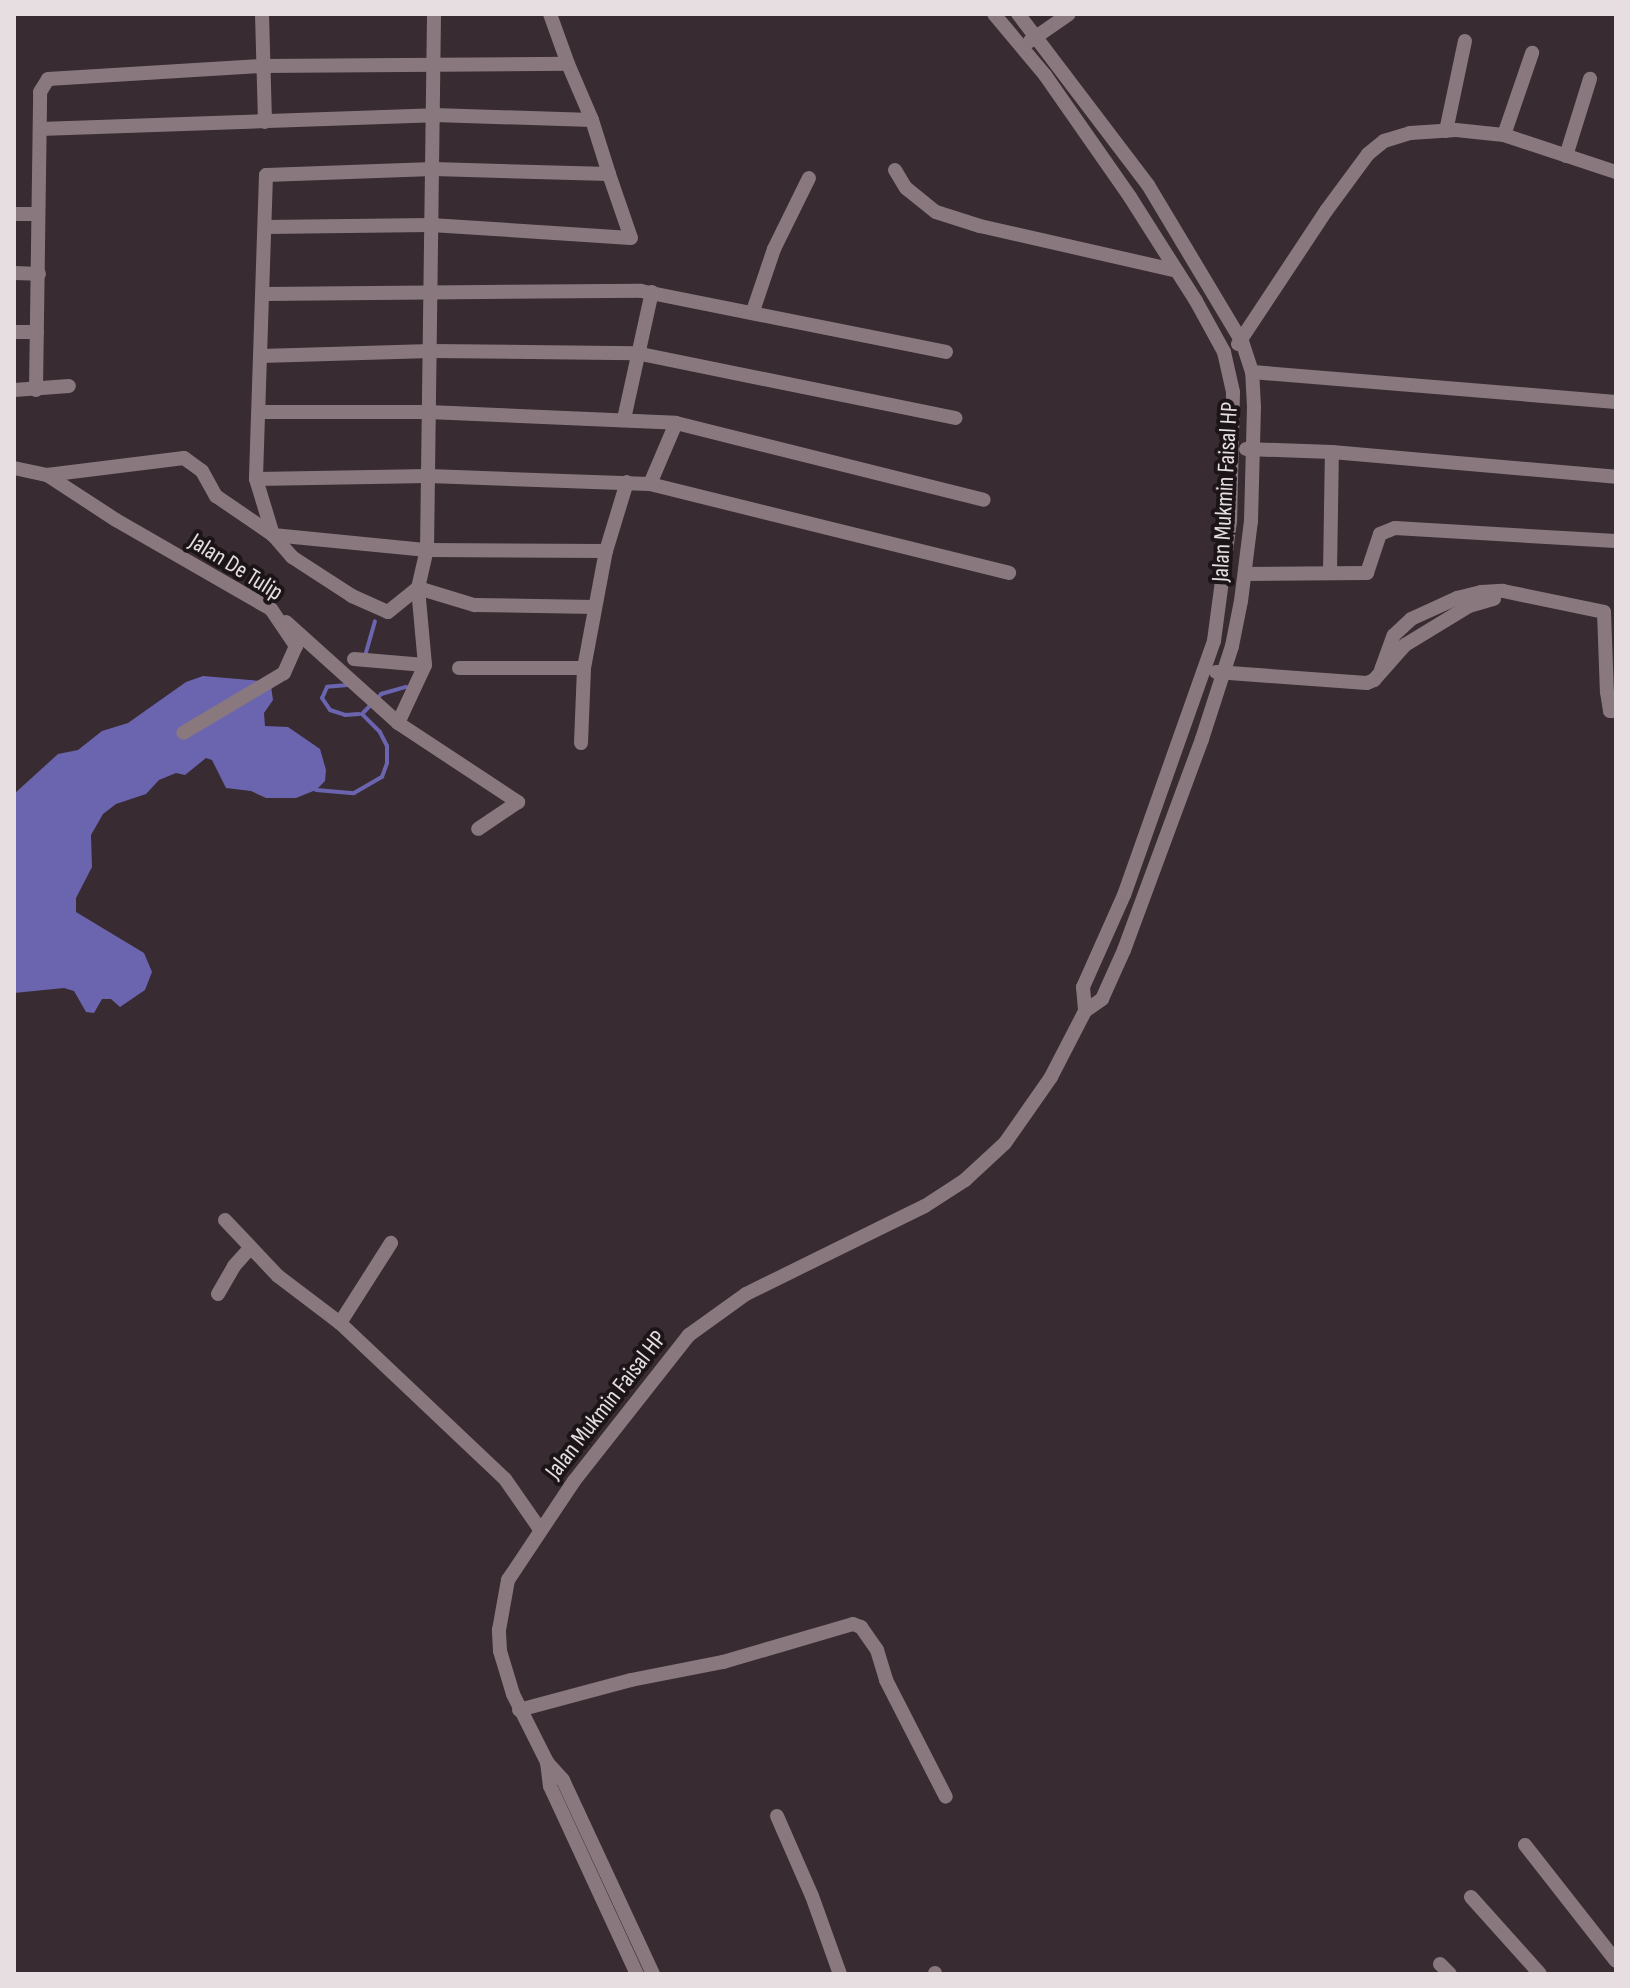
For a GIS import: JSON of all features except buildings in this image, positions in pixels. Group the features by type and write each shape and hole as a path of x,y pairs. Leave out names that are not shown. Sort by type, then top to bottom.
{"street":[{"path":"262,14 265,122"},
{"path":"394,717 425,665 418,588 427,550 434,115 430,64 434,14"},
{"path":"265,227 431,225 631,238 592,120 550,14"},
{"name":"Jalan Mukmin Faisal HP","path":"994,14 1022,47 1130,197 1224,352 1233,392 1225,570 1214,641 1124,895 1083,987 1085,1011"},
{"name":"Jalan Mukmin Faisal HP","path":"653,1974 563,1780 547,1762 519,1710 500,1651 499,1630 508,1580 539,1528 689,1335 746,1294 925,1206 965,1180 1005,1143 1051,1077 1085,1011 1102,999 1128,942 1232,646 1251,521 1252,372 1242,342 1148,185 1018,14"},
{"path":"1022,47 1069,14"},
{"path":"1446,131 1465,41"},
{"path":"1504,135 1532,53"},
{"path":"36,390 40,92 48,79 262,66 568,64"},
{"path":"1566,156 1590,79"},
{"path":"40,129 434,115 592,120"},
{"path":"1224,352 1242,342 1258,310 1368,154 1384,141 1410,133 1446,131 1504,135 1616,172"},
{"path":"273,535 256,479 266,175 433,169 609,174"},
{"path":"895,170 906,188 936,212 980,226 1174,270"},
{"path":"753,311 774,249 809,178"},
{"path":"14,214 38,214"},
{"path":"14,273 39,274"},
{"path":"263,294 652,292 946,352"},
{"path":"624,419 636,353 652,292"},
{"path":"14,332 37,332"},
{"path":"261,356 431,351 636,353 955,418"},
{"path":"1252,372 1616,402"},
{"path":"14,390 69,386"},
{"path":"259,412 428,412 676,423 984,500"},
{"path":"650,484 676,423"},
{"path":"1232,449 1332,452 1616,477"},
{"path":"1330,573 1332,452"},
{"path":"47,475 184,458 202,471 216,496 273,535 304,565 352,596 388,612 418,588"},
{"name":"Jalan De Tulip","path":"14,468 47,475 116,520 271,609 296,646 284,673 183,733"},
{"path":"256,479 429,476 650,484 1009,573"},
{"path":"581,743 584,668 606,551 627,482"},
{"path":"1245,574 1367,573 1380,534 1395,528 1616,541"},
{"path":"273,535 427,550 606,551"},
{"path":"418,588 474,605 595,607"},
{"path":"1204,670 1331,678 1357,684 1374,680 1394,635 1411,619 1436,605 1481,592 1522,596 1604,612 1607,692 1610,711 1616,711"},
{"path":"271,609 394,717 518,802 478,829"},
{"path":"354,659 425,665"},
{"path":"459,668 584,668"},
{"path":"225,1220 278,1276 340,1323 505,1479 539,1528"},
{"path":"340,1323 391,1243"},
{"path":"218,1294 234,1266 250,1248"},
{"path":"519,1710 631,1680 723,1662 853,1624 861,1627 877,1650 886,1680 946,1797"},
{"name":"Jalan Mukmin Faisal HP","path":"547,1762 550,1786 637,1974"},
{"path":"777,1816 812,1896 840,1974"},
{"path":"1525,1845 1616,1961"},
{"path":"1471,1897 1540,1974"}],"shaded area":[{"path":"203,676 261,681 271,686 273,700 264,713 265,726 288,727 320,749 326,770 325,781 316,790 296,798 266,798 251,791 226,788 212,760 206,758 185,775 176,773 159,780 146,794 116,804 103,814 91,835 92,867 76,898 76,912 144,953 152,972 145,990 120,1007 111,999 102,999 94,1013 86,1012 74,991 64,988 14,993 14,794 58,754 78,750 102,731 128,723 186,682"}],"waterway":[{"path":"365,656 375,621"},
{"path":"348,685 327,687 322,698 330,710 345,715 359,714"},
{"path":"316,790 354,793 382,777 387,763 387,746 380,732 362,714 381,694 406,687"}]}
